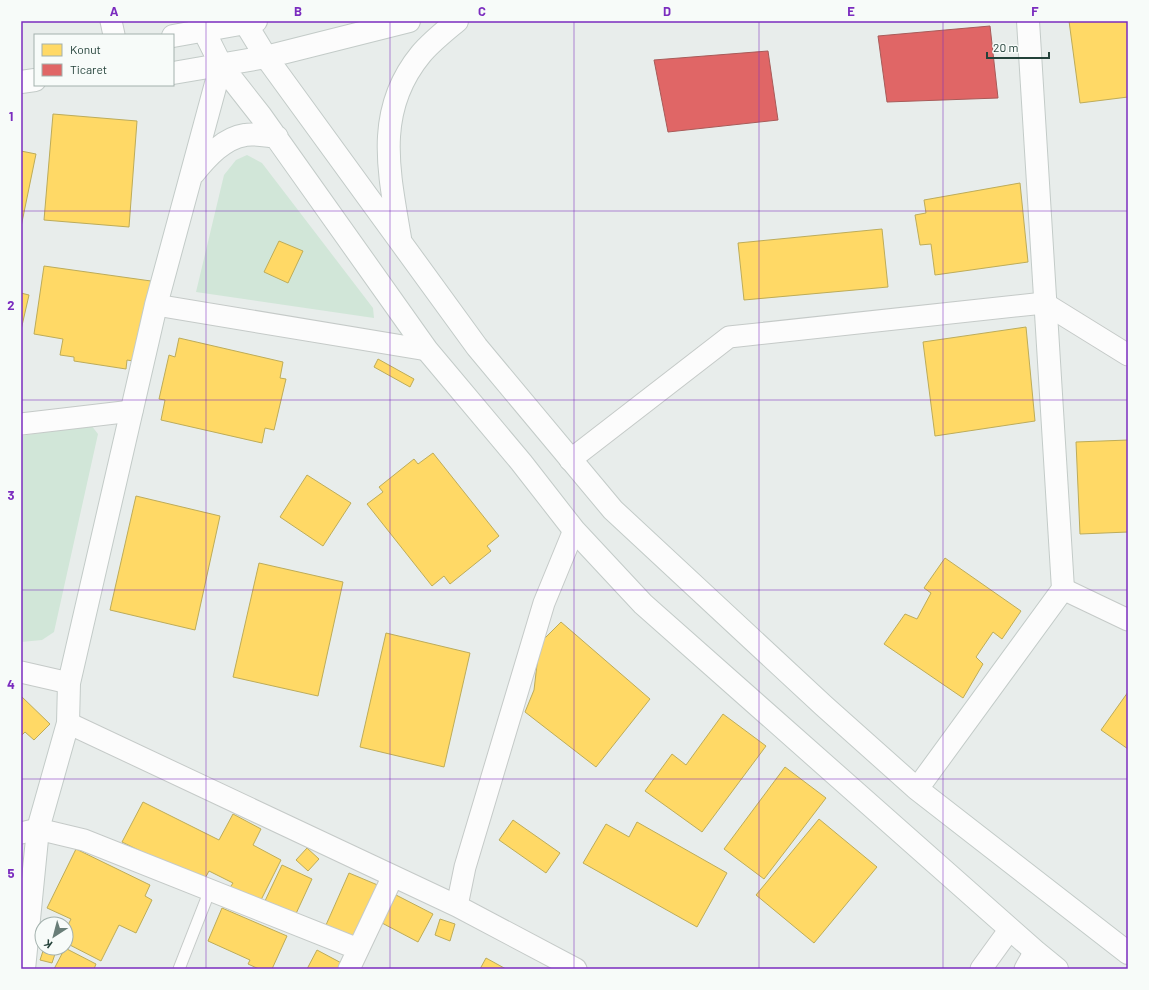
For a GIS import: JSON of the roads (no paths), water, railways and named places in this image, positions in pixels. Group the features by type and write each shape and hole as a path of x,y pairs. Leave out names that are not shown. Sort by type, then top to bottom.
{"main road":[{"path":"174,73 266,57 409,21"},
{"path":"401,243 391,183 388,142 392,111 403,83 421,54 457,21"},
{"path":"917,789 1062,589 1028,21"},
{"path":"174,36 202,26 248,22 266,57 477,347 613,510 824,706 917,789 1128,953"},
{"path":"202,26 221,65 276,138 427,350 522,462 574,530 643,604 1010,929 1030,960 1057,969"},
{"path":"24,969 30,831 68,723 70,683 156,306 221,65"},
{"path":"21,82 34,80"},
{"path":"191,175 211,153 229,141 245,135 276,138"}],"street":[{"path":"111,21 114,34"},
{"path":"570,460 729,337 1044,303 1128,355"},
{"path":"156,306 427,350"},
{"path":"21,424 132,411"},
{"path":"457,906 465,867 544,603 574,530"},
{"path":"1062,589 1128,620"},
{"path":"21,672 70,683"},
{"path":"68,723 457,906 576,969"},
{"path":"30,831 84,840 358,949"},
{"path":"349,969 393,876"},
{"path":"981,969 1010,929"}],"lane":[{"path":"179,969 210,890"}]}
